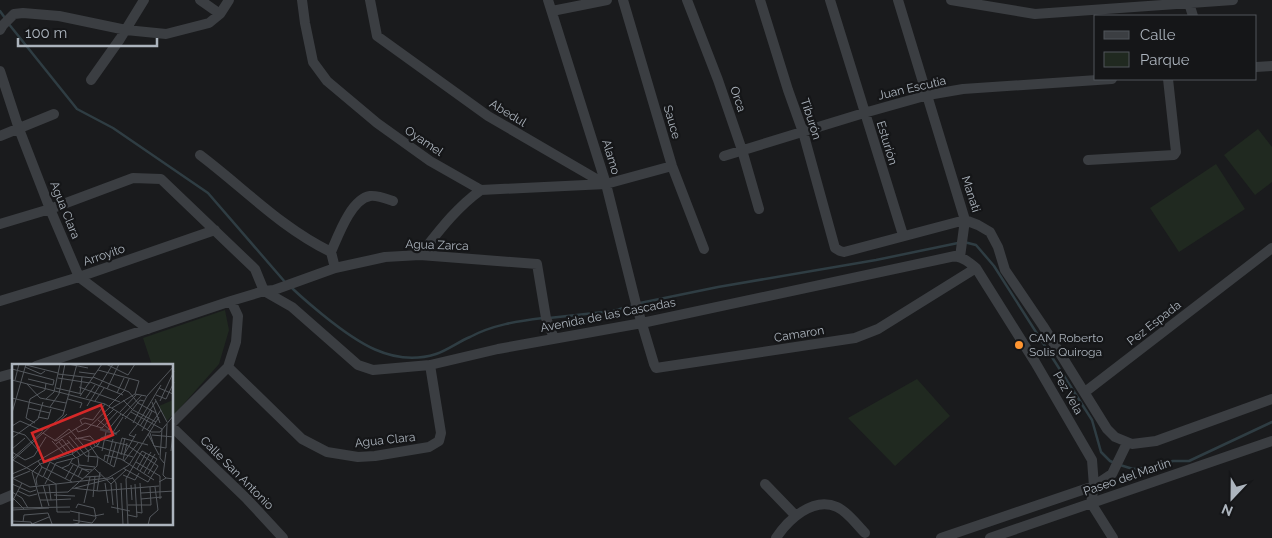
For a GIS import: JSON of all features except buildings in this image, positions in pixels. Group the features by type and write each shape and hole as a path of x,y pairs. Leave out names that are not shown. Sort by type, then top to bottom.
{"street":[{"path":"91,80 126,30 144,0"},
{"path":"200,0 220,14"},
{"path":"1,28 14,14 24,13 58,16 126,30 166,34 209,23 220,14 229,0"},
{"name":"Oyamel","path":"302,0 314,62 327,81 377,123 430,161 481,190"},
{"name":"Abedul","path":"370,0 377,36 488,116 606,184"},
{"name":"Alamo","path":"548,0 606,184 642,323"},
{"path":"552,11 607,0"},
{"name":"Sauce","path":"623,0 672,166 704,249"},
{"name":"Orca","path":"686,0 718,80 742,150 759,209"},
{"name":"Tiburón","path":"760,0 803,132 835,248 844,252 903,236"},
{"name":"Esturión","path":"830,0 903,236"},
{"name":"Manati","path":"898,0 965,220 990,232 998,247 1006,270 1085,392"},
{"path":"951,0 1035,14 1189,1 1233,0"},
{"path":"1189,1 1193,15"},
{"path":"1257,68 1272,66"},
{"name":"Agua Clara","path":"0,71 19,129 79,277 148,329"},
{"name":"Juan Escutia","path":"724,156 928,95 963,89 1097,80"},
{"path":"1088,160 1171,156 1176,152 1168,80"},
{"path":"0,136 54,114"},
{"path":"200,156 216,167 247,196 292,230 331,252"},
{"path":"420,255 446,221 466,201 481,190 606,184 672,166"},
{"path":"0,224 50,209 133,178 160,179 255,269 269,291"},
{"path":"335,268 331,252 346,219 360,200 372,195 393,201"},
{"path":"903,236 965,220 960,257 976,268"},
{"name":"Arroyito","path":"0,301 79,277 215,230"},
{"name":"Pez Espada","path":"1085,392 1272,248"},
{"name":"Agua Zarca","path":"231,301 295,284 335,268 385,257 420,255 537,264 546,318 554,338"},
{"name":"Avenida de las Cascadas","path":"269,291 292,307 358,365 374,370 430,365 554,338 642,323 955,256 960,257"},
{"name":"Camaron","path":"642,323 656,368 845,340 878,329 976,268"},
{"name":"Pez Vela","path":"976,268 1035,362 1092,460 1094,486 1091,503"},
{"path":"42,364 231,301 238,316 236,342 228,367 174,420"},
{"name":"Agua Clara","path":"228,367 302,439 327,452 358,457 429,447 439,441 441,433 430,365"},
{"path":"1085,392 1107,428 1116,437 1127,443"},
{"name":"Paseo del Marlin","path":"943,538 1094,486 1112,474 1127,443 1156,441 1272,400"},
{"name":"Calle San Antonio","path":"174,429 247,499 283,538"},
{"name":"Paseo del Marlin","path":"990,538 1272,441"},
{"path":"765,484 795,515"},
{"path":"0,500 12,495"},
{"path":"776,538 795,515 822,503 837,507 850,517 865,533"},
{"path":"1091,503 1113,538"}],"green space":[{"path":"1258,129 1272,147 1272,182 1255,195 1224,155"},
{"path":"1216,164 1245,209 1179,252 1150,208"},
{"path":"225,310 229,330 219,364 174,415 174,364 152,364 143,338"},
{"path":"917,379 950,416 895,466 848,418"}],"waterway":[{"path":"0,11 5,18"},
{"path":"8,23 77,109 113,128 208,193 285,282"},
{"path":"964,242 976,245 994,266 1092,420 1101,452 1110,461 1115,463"},
{"path":"640,303 718,287 876,260 958,243"},
{"path":"291,287 348,334 389,355 404,357 436,354 487,329 543,318"},
{"path":"549,318 613,311 634,305"},
{"path":"1120,465 1133,469 1147,468 1173,461 1189,461 1272,422"}],"place":[{"name":"CAM Roberto Solis Quiroga","path":"1019,345"}]}
